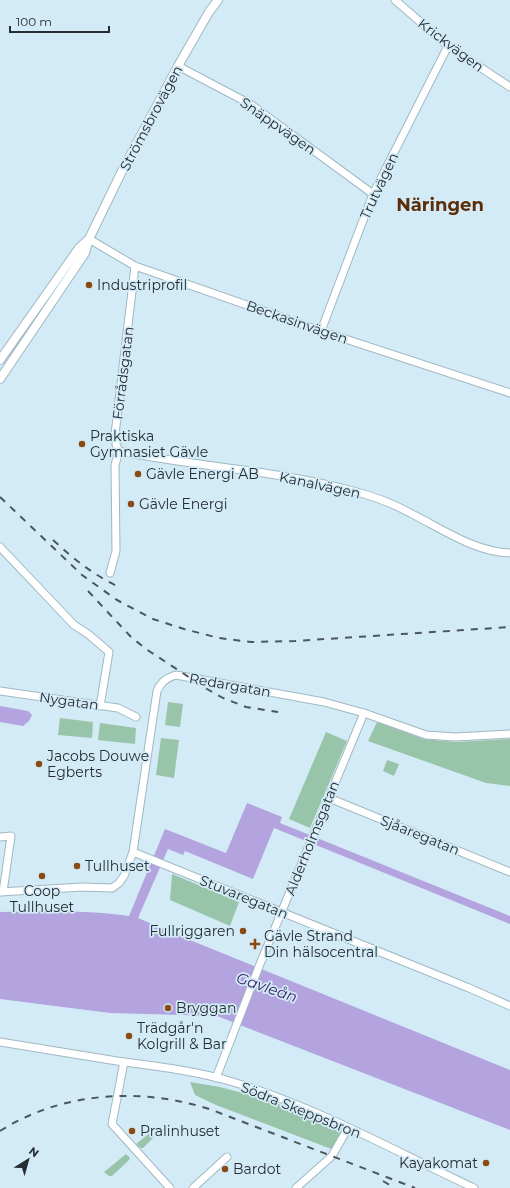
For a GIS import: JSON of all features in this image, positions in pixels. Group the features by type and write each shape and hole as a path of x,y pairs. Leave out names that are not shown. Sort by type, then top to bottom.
{"main road":[{"name":"Strömsbrovägen","path":"0,379 85,253 89,239 123,169 178,66 209,12 218,0"},
{"name":"Strömsbrovägen","path":"1,356 79,248 89,239"}],"street":[{"name":"Krickvägen","path":"394,0 448,46 510,86"},
{"name":"Trutvägen","path":"321,331 373,194 448,46"},
{"name":"Snäppvägen","path":"178,66 250,104 373,194"},
{"name":"Beckasinvägen","path":"89,239 135,266 321,331 510,393"},
{"name":"Förrådsgatan","path":"110,573 116,551 115,465 120,451 116,444 115,434 135,266"},
{"name":"Strömsbrovägen","path":"1,356 13,361"},
{"name":"Kanalvägen","path":"120,451 310,481 354,491 411,513 453,536 490,550 510,553"},
{"path":"0,547 74,625 88,634 109,652 100,706"},
{"name":"Redargatan","path":"2,892 82,887 112,888 119,883 124,876 132,852 155,700 160,686 166,678 176,675 324,702 364,713 426,735 455,737 510,734"},
{"name":"Nygatan","path":"0,691 118,708 136,717"},
{"name":"Alderholmsgatan","path":"216,1078 260,964 364,713"},
{"name":"Sjåaregatan","path":"329,798 510,872"},
{"path":"0,837 11,836 4,865 2,892"},
{"name":"Stuvaregatan","path":"132,852 469,988 510,1006"},
{"name":"Södra Skeppsbron","path":"0,1042 216,1078 272,1095 348,1128 473,1188"},
{"path":"124,1062 112,1124 170,1188"},
{"path":"296,1188 332,1156 348,1128"},
{"path":"193,1188 227,1157"}],"green space":[{"path":"168,702 183,704 180,727 165,725"},
{"path":"60,718 93,722 92,738 58,735"},
{"path":"377,722 424,739 455,742 510,739 510,786 486,783 368,741"},
{"path":"100,723 136,728 135,744 98,740"},
{"path":"326,732 347,741 310,828 289,819"},
{"path":"161,738 179,740 174,778 156,775"},
{"path":"387,760 399,764 394,776 383,771"},
{"path":"172,874 239,902 230,926 170,900"},
{"path":"190,1082 220,1087 269,1100 342,1131 334,1150 216,1105 195,1095"},
{"path":"151,1132 154,1137 143,1148 136,1144"},
{"path":"126,1154 130,1158 129,1160 112,1176 109,1176 104,1172"}],"water":[{"path":"0,706 28,711 32,715 29,721 23,726 0,722"},
{"name":"Gavleån","path":"247,803 282,817 280,823 510,916 510,924 274,828 253,879 185,851 183,855 168,849 138,918 510,1070 510,1130 217,1016 110,1013 0,999 0,912 49,911 129,916 165,829 226,853"}],"railway":[{"path":"0,497 82,575 117,600 153,619 219,638 251,642 295,641 510,627"},
{"path":"53,540 84,566 100,577 119,587"},
{"path":"88,591 131,637 146,649 207,689 223,698 246,707 278,712"},
{"path":"0,1131 24,1118 50,1108 77,1101 104,1097 131,1096 159,1098 212,1110 415,1188"},
{"path":"383,1181 395,1188"}],"place":[{"name":"Industriprofil","path":"89,285"},
{"name":"Praktiska Gymnasiet Gävle","path":"82,444"},
{"name":"Gävle Energi AB","path":"138,474"},
{"name":"Gävle Energi","path":"131,504"},
{"name":"Jacobs Douwe Egberts","path":"39,764"},
{"name":"Tullhuset","path":"77,866"},
{"name":"Coop Tullhuset","path":"42,876"},
{"name":"Fullriggaren","path":"243,931"},
{"name":"Gävle Strand Din hälsocentral","path":"255,944"},
{"name":"Bryggan","path":"168,1008"},
{"name":"Trädgår'n Kolgrill & Bar","path":"129,1036"},
{"name":"Pralinhuset","path":"132,1131"},
{"name":"Kayakomat","path":"486,1163"},
{"name":"Bardot","path":"225,1169"}],"district":[{"name":"Näringen","path":"440,205"}]}
